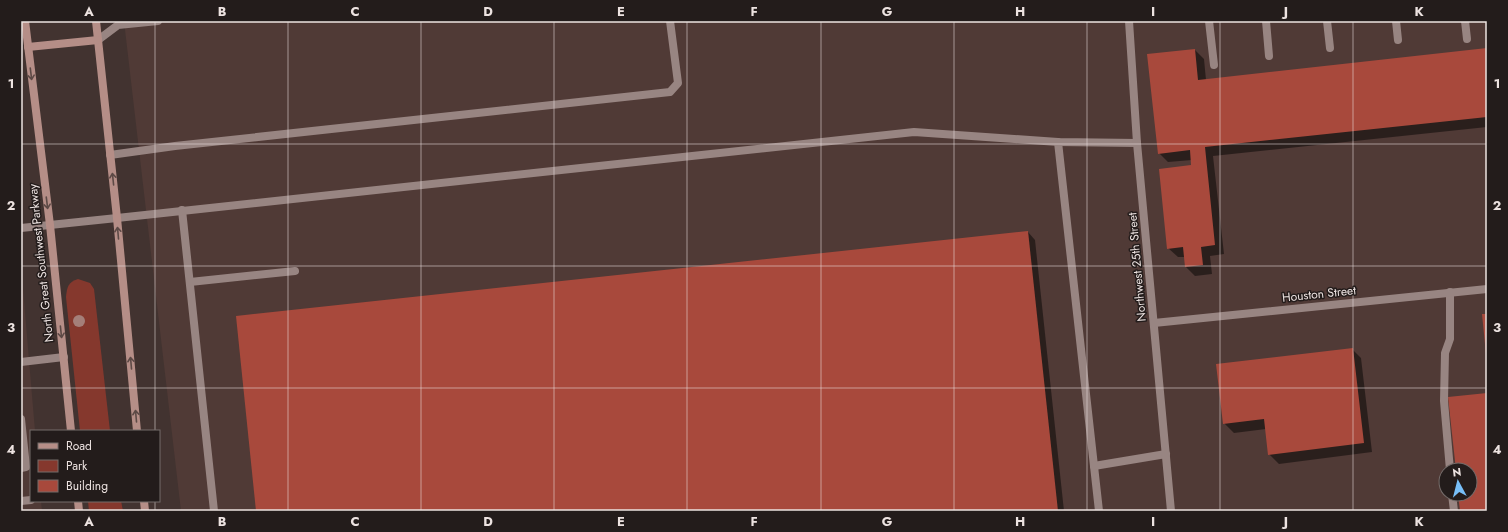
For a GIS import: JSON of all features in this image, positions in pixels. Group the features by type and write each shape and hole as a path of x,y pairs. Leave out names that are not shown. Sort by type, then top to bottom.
{"main road":[{"name":"North Great Southwest Parkway","path":"25,21 24,46 50,225 71,430"},
{"path":"96,21 117,218 137,430"},
{"path":"24,46 98,40"}],"street":[{"path":"98,40 118,24 158,21"},
{"path":"110,155 175,146 670,92 678,83 670,21"},
{"name":"Northwest 25th Street","path":"1129,21 1137,143 1171,511"},
{"path":"1209,21 1214,65"},
{"path":"1266,21 1269,56"},
{"path":"1327,21 1330,48"},
{"path":"1396,21 1398,40"},
{"path":"1465,21 1467,39"},
{"path":"21,228 914,132 1058,142 1137,143"},
{"path":"1058,142 1099,511"},
{"path":"182,210 214,511"},
{"path":"190,282 295,271"},
{"name":"Houston Street","path":"1154,323 1487,288"},
{"path":"1449,462 1444,401 1445,353 1450,339 1450,292"},
{"path":"21,362 64,357"},
{"path":"21,419 26,468 21,468"},
{"path":"1094,466 1166,454"}],"shaded area":[{"path":"124,21 1487,21 1487,511 181,511"},
{"path":"21,265 35,430 30,430 30,502 41,502 42,511 21,511"}],"green space":[{"path":"78,279 90,283 94,289 110,430 80,430 66,297 69,285"},
{"path":"88,502 121,502 123,511 89,511"}],"building":[{"path":"1487,48 1487,117 1205,147 1215,245 1201,247 1203,265 1185,267 1183,247 1167,249 1159,169 1191,165 1190,150 1158,154 1147,54 1195,49 1198,80"},
{"path":"1028,231 1058,511 256,511 236,316"},
{"path":"1482,314 1487,314 1487,354 1486,354"},
{"path":"1353,348 1364,443 1268,455 1264,419 1223,424 1216,364"},
{"path":"1487,393 1487,511 1460,511 1459,502 1478,502 1478,462 1455,462 1448,397"}]}
